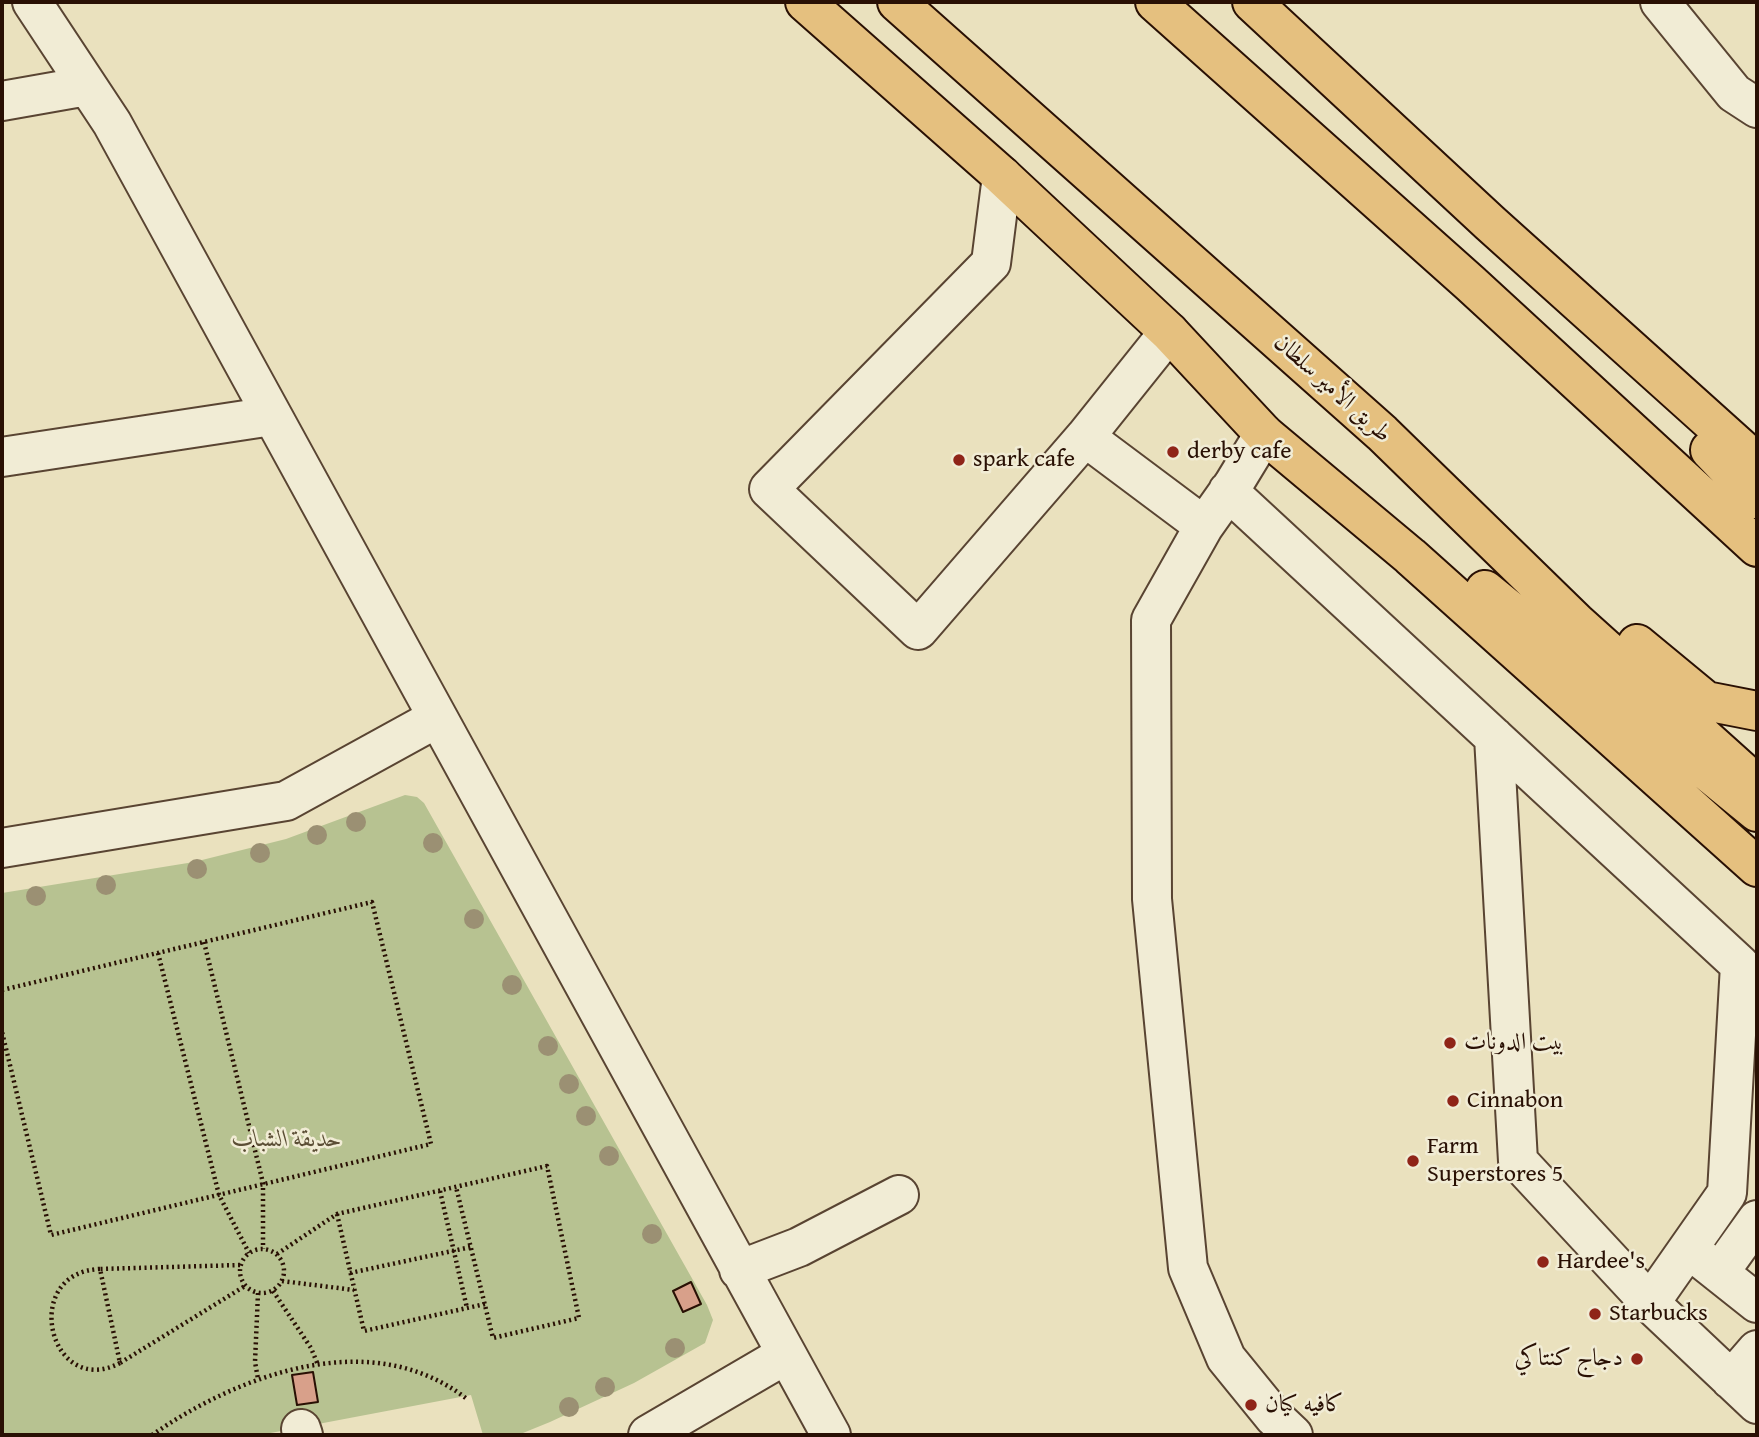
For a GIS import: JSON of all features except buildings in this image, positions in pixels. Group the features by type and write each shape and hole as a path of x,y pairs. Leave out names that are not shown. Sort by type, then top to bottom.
{"main road":[{"path":"807,2 1002,176 1169,332 1757,812"},
{"name":"طريق الأمير سلطان","path":"897,2 1382,433 1576,622 1757,785"},
{"path":"1155,2 1470,283 1757,547"},
{"path":"1252,2 1490,223 1757,463"},
{"path":"1490,223 1757,499"},
{"path":"1470,283 1600,427 1757,576"},
{"path":"1169,332 1264,434 1410,556 1757,867"},
{"path":"1382,433 1706,701 1757,711"}],"street":[{"path":"32,2 112,123 831,1435"},
{"path":"1660,2 1734,93 1757,108"},
{"path":"2,101 87,86"},
{"path":"1002,176 991,263 769,489 918,630 1085,437 1169,332"},
{"path":"2,457 272,416"},
{"path":"1264,434 1204,526 1151,620 1152,900 1188,1268 1227,1357 1274,1417 1293,1435"},
{"path":"1085,437 1204,526"},
{"path":"1228,491 1740,965 1727,1193 1650,1303"},
{"path":"2,848 286,801 438,718"},
{"path":"1494,737 1518,1161 1650,1303 1744,1392 1757,1350"},
{"path":"739,1270 799,1247 899,1195"},
{"path":"1719,1273 1757,1220"},
{"path":"1689,1249 1757,1303"},
{"path":"648,1435 785,1355"}],"path":[{"path":"2,990 372,902 430,1144 51,1235 2,1032"},
{"path":"204,942 263,1184 263,1249"},
{"path":"158,953 219,1195 249,1253"},
{"path":"277,1254 337,1214 456,1187 547,1167 579,1318 493,1338 456,1187"},
{"path":"440,1191 467,1308"},
{"path":"337,1214 364,1331 485,1304"},
{"path":"351,1273 471,1247"},
{"path":"263,1249 277,1254 284,1267 282,1280 273,1291 258,1293 245,1286 241,1279 240,1265 249,1253 263,1249"},
{"path":"240,1265 100,1269 85,1270 71,1276 54,1300 51,1322 56,1344 69,1359 92,1371 107,1370 245,1286"},
{"path":"100,1269 120,1363"},
{"path":"282,1280 354,1290"},
{"path":"273,1291 311,1348 318,1365"},
{"path":"258,1293 255,1362 258,1379"},
{"path":"152,1435 222,1393 288,1369 318,1365 375,1363 421,1373 449,1385 467,1399"}],"green space":[{"name":"حديقة الشباب","path":"405,795 417,797 424,803 707,1305 713,1320 705,1343 634,1383 518,1435 483,1435 471,1395 260,1435 2,1435 2,893 194,862 286,839"}],"place":[{"name":"derby cafe","path":"1173,452"},
{"name":"spark cafe","path":"959,460"},
{"name":"بيت الدونات","path":"1450,1043"},
{"name":"Cinnabon","path":"1453,1101"},
{"name":"Farm Superstores 5","path":"1413,1161"},
{"name":"Hardee's","path":"1543,1262"},
{"name":"Starbucks","path":"1595,1314"},
{"name":"دجاج كنتاكي","path":"1637,1359"},
{"name":"كافيه كيان","path":"1251,1405"}]}
